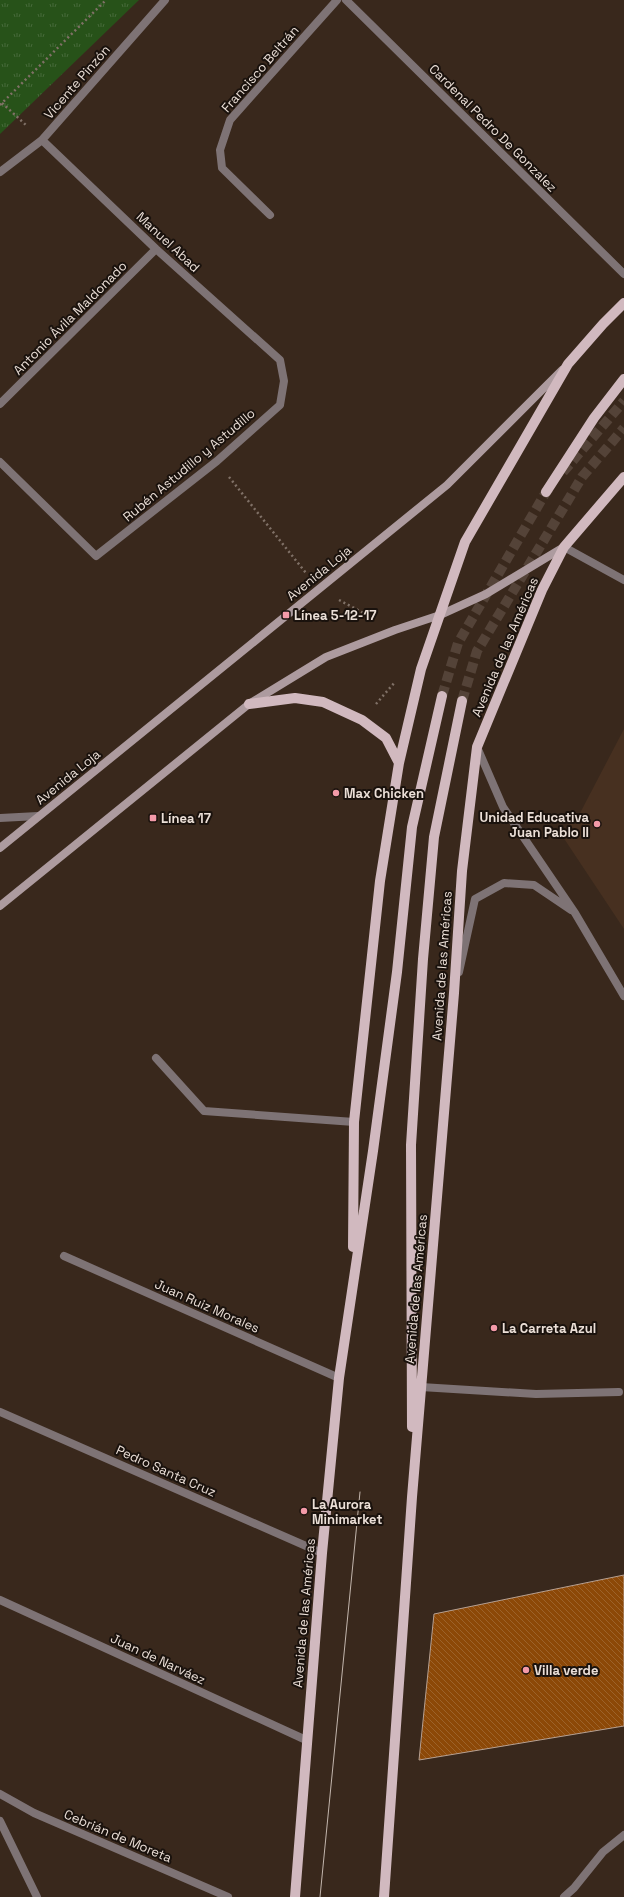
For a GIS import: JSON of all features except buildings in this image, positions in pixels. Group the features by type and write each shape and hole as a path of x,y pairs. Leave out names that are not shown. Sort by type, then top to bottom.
{"main road":[{"name":"Avenida de las Américas","path":"353,1285 354,1122 380,881 399,763 421,669 465,542 568,364 603,324 624,304"},
{"name":"Avenida Loja","path":"0,848 447,485 568,364"},
{"path":"546,492 594,418 624,379"},
{"name":"Avenida de las Américas","path":"384,1897 412,1497 454,993 462,871 477,747 538,597 564,547 624,477"},
{"path":"0,906 249,704 326,657 395,630 440,615 486,594 564,547"},
{"name":"Avenida de las Américas","path":"295,1897 306,1740 339,1378 397,972 412,827 442,696"},
{"path":"249,704 295,698 323,702 362,720 386,738 399,763"},
{"name":"Avenida de las Américas","path":"412,1497 411,1145 423,959 434,837 462,701"}],"street":[{"name":"Vicente Pinzón","path":"0,172 42,140 165,0"},
{"name":"Francisco Beltrán","path":"270,215 222,168 220,150 230,120 337,0"},
{"name":"Cardenal Pedro De Gonzalez","path":"346,0 624,274"},
{"name":"Manuel Abad","path":"42,140 156,249 280,360"},
{"name":"Antonio Ávila Maldonado","path":"0,404 156,249"},
{"name":"Rubén Astudillo y Astudillo","path":"0,462 96,556 217,461 280,405 284,381 280,360"},
{"path":"564,547 624,580"},
{"path":"477,747 503,807 575,913 624,996"},
{"path":"0,818 38,816"},
{"path":"454,993 475,899 504,883 534,885 575,913"},
{"path":"156,1058 204,1111 354,1122"},
{"name":"Juan Ruiz Morales","path":"64,1256 339,1378"},
{"path":"421,1387 536,1394 619,1392"},
{"name":"Pedro Santa Cruz","path":"0,1412 322,1552"},
{"name":"Juan de Narváez","path":"0,1600 306,1740"},
{"name":"Cebrián de Moreta","path":"0,1794 34,1813 228,1897"},
{"path":"0,1821 37,1897"},
{"path":"564,1897 574,1888 603,1852 624,1835"}],"path":[{"path":"42,140 1,104 106,0"},
{"path":"217,461 318,589 395,630"},
{"path":"362,720 399,677"}],"shaded area":[{"name":"Unidad Educativa Juan Pablo II","path":"624,729 624,929 561,834 579,815"}],"green space":[{"path":"0,0 139,0 0,134"}],"tunnel":[{"path":"563,472 624,401"},
{"path":"462,701 477,651 582,477 624,428"},
{"path":"442,696 458,643 546,492 551,486"}],"tram line":[{"path":"320,1897 360,1492"}],"place":[{"name":"Línea 5-12-17","path":"286,615"},
{"name":"Max Chicken","path":"336,793"},
{"name":"Línea 17","path":"153,818"},
{"name":"Unidad Educativa Juan Pablo II","path":"597,824"},
{"name":"La Carreta Azul","path":"494,1328"},
{"name":"La Aurora Minimarket","path":"304,1511"},
{"name":"Villa verde","path":"526,1670"}]}
